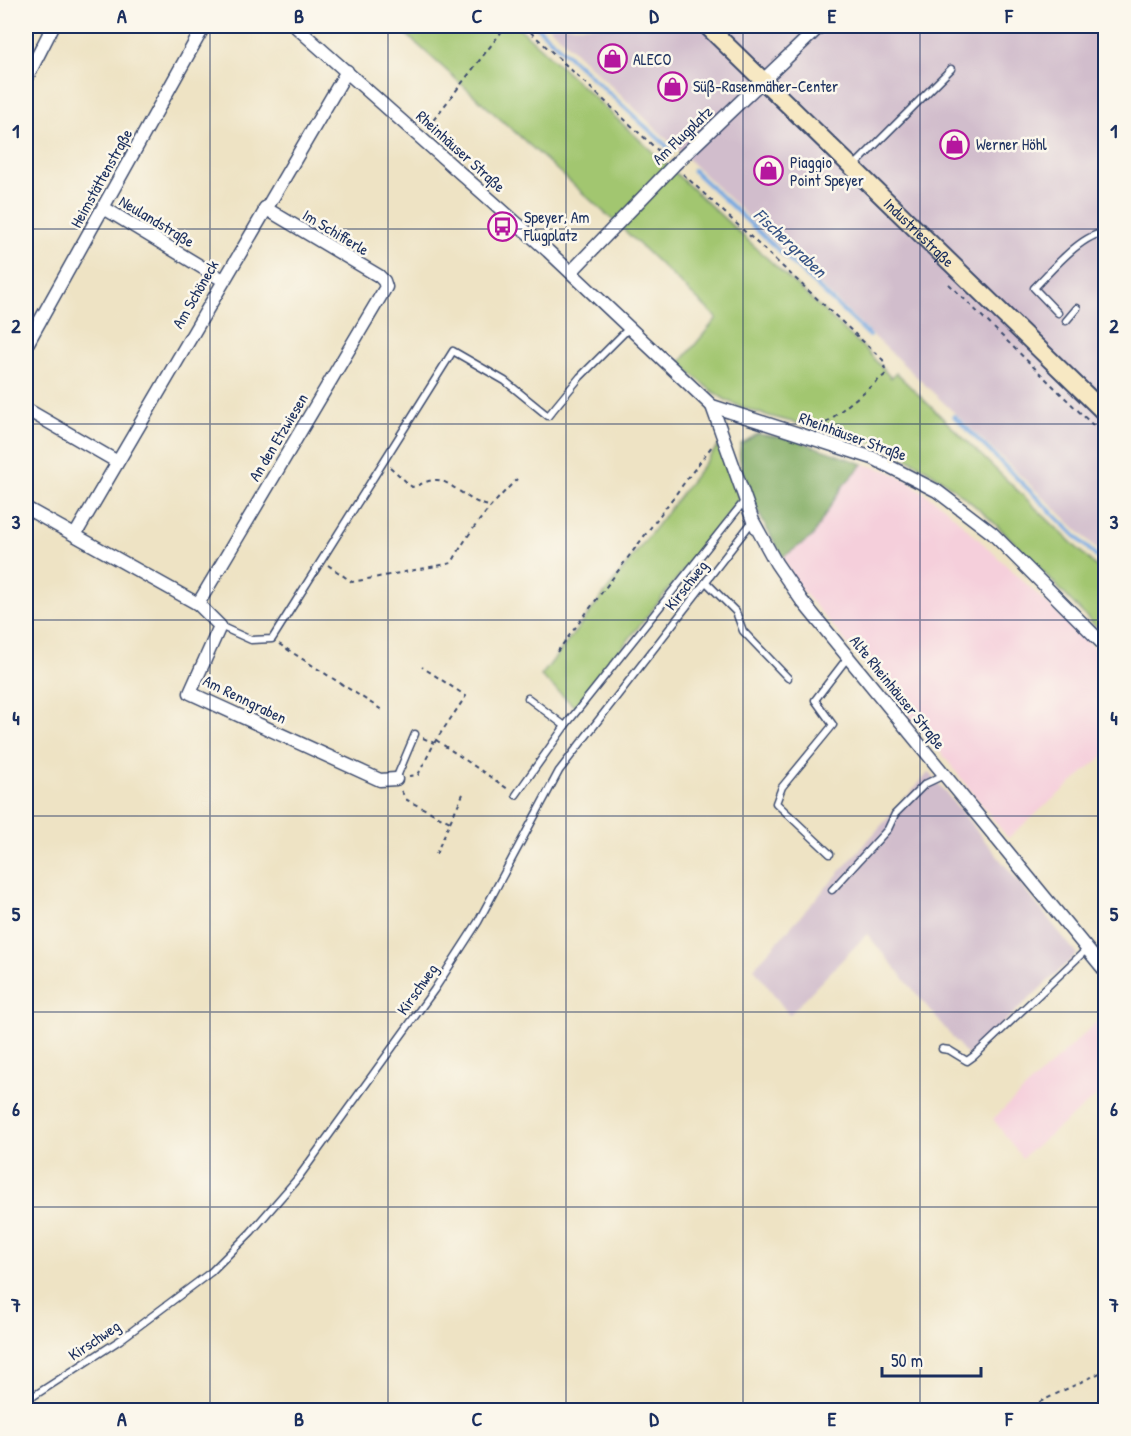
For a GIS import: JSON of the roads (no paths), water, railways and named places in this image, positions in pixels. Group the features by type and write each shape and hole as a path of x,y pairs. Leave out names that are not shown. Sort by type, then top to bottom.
{"street":[{"path":"26,79 53,26"},
{"name":"Heimstättenstraße","path":"26,346 204,26"},
{"name":"Rheinhäuser Straße","path":"295,26 571,272 712,406 873,458 908,474 961,507 992,533 1106,647"},
{"name":"Industriestraße","path":"707,26 1106,414"},
{"name":"Am Flugplatz","path":"571,272 674,165 820,26"},
{"name":"Am Schöneck","path":"75,535 222,280 347,71"},
{"name":"Neulandstraße","path":"104,208 222,280"},
{"name":"Im Schifferle","path":"265,208 379,276 386,287"},
{"name":"An den Etzwiesen","path":"198,604 386,287"},
{"name":"Alte Rheinhäuser Straße","path":"712,406 753,521 776,563 802,601 1106,972"},
{"path":"26,409 116,461"},
{"path":"26,508 198,604 220,626"},
{"name":"Am Renngraben","path":"220,626 190,693 380,780 396,778"}],"lane":[{"path":"852,168 951,69"},
{"path":"1058,313 1034,288 1085,240 1097,234 1106,233"},
{"path":"1066,321 1077,308"},
{"path":"220,626 251,640 272,639 453,351 505,381 548,416 580,377 629,328"},
{"path":"516,795 565,726 746,499"},
{"name":"Kirschweg","path":"26,1401 120,1340 211,1272 251,1232 298,1178 434,990 478,922 559,771 753,521"},
{"path":"706,582 736,612 743,631 788,678"},
{"path":"830,854 776,803 782,787 833,725 815,700 848,657"},
{"path":"528,698 565,726"},
{"path":"396,778 416,734"},
{"path":"832,890 888,829 896,814 926,784 944,775"},
{"path":"942,1050 949,1050 967,1061 1087,950"}],"waterway":[{"name":"Fischergraben","path":"536,26 672,151"},
{"name":"Fischergraben","path":"693,170 870,336"},
{"name":"Fischergraben","path":"954,416 1106,566"}],"place":[{"name":"ALECO","path":"612,59"},
{"name":"Süß-Rasenmäher-Center","path":"672,86"},
{"name":"Werner Höhl","path":"955,144"},
{"name":"Piaggio Point Speyer","path":"769,171"},
{"name":"Speyer, Am Flugplatz","path":"503,226"}]}
